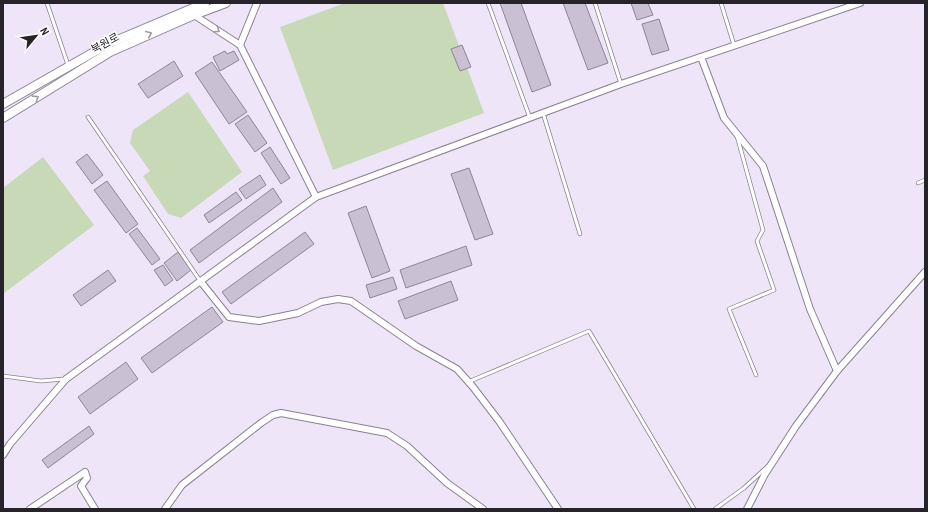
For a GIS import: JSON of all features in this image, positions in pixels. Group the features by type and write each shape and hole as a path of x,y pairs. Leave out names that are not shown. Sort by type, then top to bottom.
{"street":[{"name":"북원로","path":"3,104 68,65 125,36 205,3"},
{"name":"북원로","path":"3,118 110,52 194,15 226,3"},
{"path":"240,45 257,3"},
{"path":"3,455 10,444 66,379 201,282 316,196 621,84 860,3"},
{"path":"194,15 240,45 316,196"},
{"path":"701,57 724,118 763,166 810,309 836,371"},
{"path":"747,509 774,460 796,426 836,371 925,272"},
{"path":"201,282 228,317 259,320 298,313 321,302 338,299 351,301 416,346 457,369 499,421 558,509"},
{"path":"165,509 182,485 261,422 273,415 281,413 387,433 397,438 447,483 483,509"},
{"path":"30,509 84,472 87,478 81,486 95,509"}],"lane":[{"path":"47,3 68,65"},
{"path":"488,3 530,118"},
{"path":"595,3 621,84"},
{"path":"721,3 735,46"},
{"path":"543,113 580,234"},
{"path":"88,117 201,282"},
{"path":"736,132 763,230 757,241 774,290 729,308 756,375"},
{"path":"918,183 925,180"},
{"path":"468,382 589,331 694,509"},
{"path":"3,376 41,381 66,379"},
{"path":"715,509 744,488 774,460"}],"green space":[{"path":"345,3 443,3 484,113 333,170 280,27"},
{"path":"188,92 242,172 181,218 168,214 143,176 150,171 130,143 133,130"},
{"path":"43,157 94,225 3,294 3,188"}],"building":[{"path":"500,3 521,3 551,85 532,92"},
{"path":"563,3 585,3 608,63 588,70"},
{"path":"631,3 648,3 653,15 637,20"},
{"path":"659,19 669,50 652,55 642,24"},
{"path":"462,45 471,67 460,71 451,49"},
{"path":"225,51 227,54 234,51 239,60 220,71 213,57"},
{"path":"174,61 183,76 148,98 138,84"},
{"path":"212,62 247,112 229,124 195,73"},
{"path":"248,115 267,143 255,152 235,124"},
{"path":"270,147 290,178 281,184 261,153"},
{"path":"87,154 103,175 92,184 76,162"},
{"path":"469,168 493,234 475,240 451,174"},
{"path":"260,175 266,185 246,199 239,189"},
{"path":"107,181 138,224 126,233 94,190"},
{"path":"273,188 282,202 199,263 190,250"},
{"path":"236,192 242,200 209,223 204,215"},
{"path":"366,206 390,271 372,278 348,213"},
{"path":"137,228 160,259 152,265 129,234"},
{"path":"305,232 314,244 231,304 222,292"},
{"path":"466,246 472,265 406,288 400,270"},
{"path":"178,252 191,270 177,281 164,263"},
{"path":"163,265 173,280 165,286 154,270"},
{"path":"108,270 116,281 81,306 73,295"},
{"path":"393,277 397,289 370,298 366,285"},
{"path":"451,281 458,300 405,319 398,301"},
{"path":"212,307 223,322 152,373 141,358"},
{"path":"126,362 138,379 90,414 78,397"},
{"path":"89,426 94,434 48,468 42,460"}]}
